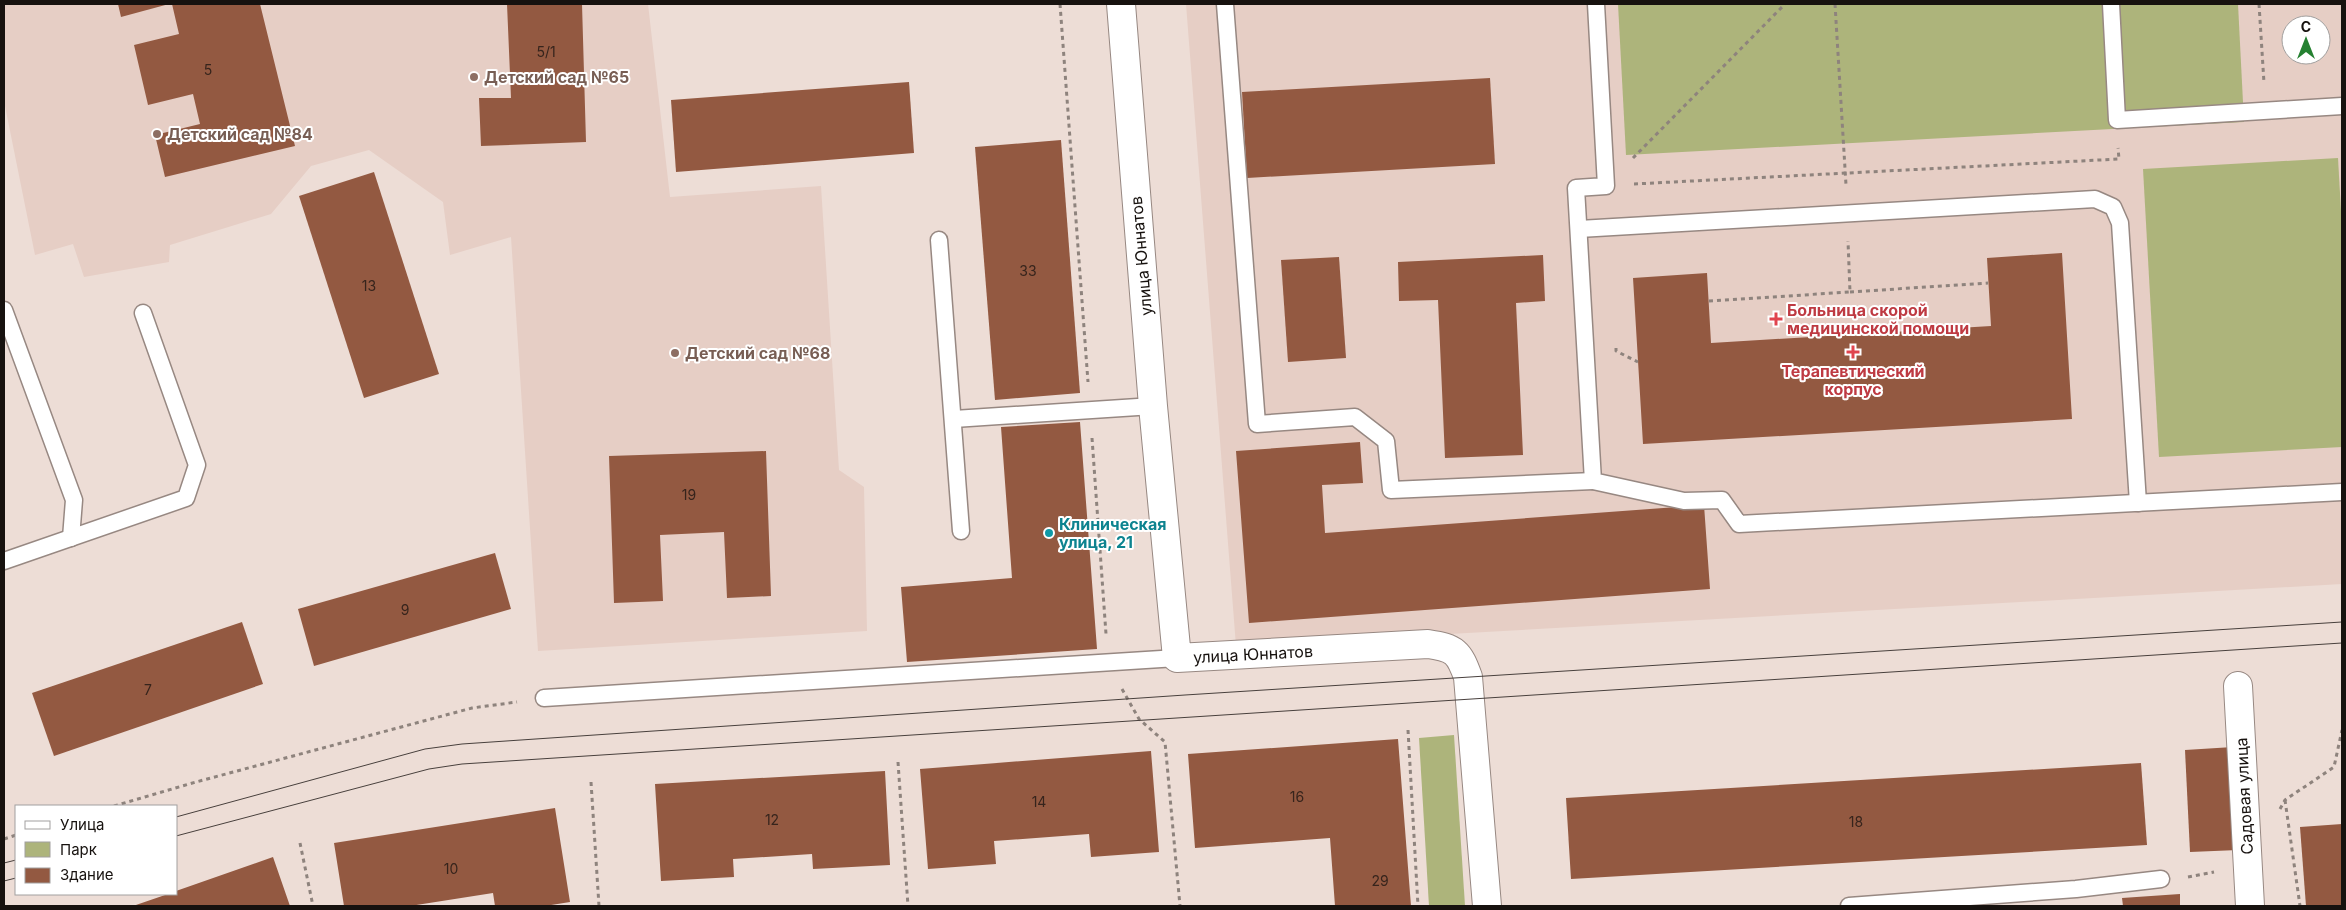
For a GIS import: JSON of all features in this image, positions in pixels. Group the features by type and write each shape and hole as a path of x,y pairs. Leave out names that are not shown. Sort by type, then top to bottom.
{"street":[{"name":"улица Юннатов","path":"1120,4 1153,406 1177,658 1428,644 1450,648 1459,655 1468,677 1487,906"},
{"name":"Садовая улица","path":"2238,686 2250,906"}],"lane":[{"path":"1225,4 1257,424 1355,417 1386,441 1391,490 1593,481 1684,501 1722,500 1739,524 2342,492"},
{"path":"1593,481 1576,188 1606,186 1596,4"},
{"path":"2111,4 2117,120 2342,106"},
{"path":"1578,229 2095,199 2114,207 2120,224 2138,503"},
{"path":"939,240 961,531"},
{"path":"4,310 74,500 71,538"},
{"path":"4,561 186,498 197,465 143,313"},
{"path":"954,419 1153,406"},
{"path":"544,698 1108,664 1177,658"},
{"path":"1849,906 2076,889 2161,879"}],"path":[{"path":"1060,4 1108,664 1139,719 1165,742 1180,906"},
{"path":"1606,186 1785,4"},
{"path":"2259,4 2266,111"},
{"path":"1606,186 2119,159 2117,120"},
{"path":"1850,292 1988,283"},
{"path":"1615,341 1616,350 1638,362"},
{"path":"117,805 472,708 544,698"},
{"path":"1408,730 1418,906"},
{"path":"898,762 908,906"},
{"path":"591,782 599,906"},
{"path":"2285,800 2300,906"},
{"path":"300,843 313,906"}],"shaded area":[{"path":"4,4 648,4 670,197 821,186 839,470 864,487 867,631 538,651 511,237 450,255 443,202 369,150 311,166 271,214 170,245 169,262 84,277 73,244 35,255 4,101"},
{"name":"Больница скорой медицинской помощи","path":"1186,4 2342,4 2342,584 1236,646"}],"green space":[{"path":"1618,4 2238,4 2244,122 1626,155"},
{"path":"2338,158 2342,229 2342,447 2159,457 2143,169"},
{"path":"1454,735 1465,906 1429,906 1419,738"}],"building":[{"path":"118,4 169,4 121,17"},
{"path":"172,4 260,4 295,146 165,177 155,135 200,124 193,94 148,105 134,45 179,34"},
{"path":"507,4 582,4 586,142 481,146 479,98 511,98"},
{"path":"1490,78 1495,164 1247,178 1242,92"},
{"path":"909,82 914,153 676,172 671,100"},
{"path":"1061,140 1080,393 995,400 975,147"},
{"path":"374,172 439,374 364,398 299,196"},
{"name":"Терапевтический корпус","path":"2062,253 2072,419 1643,444 1633,278 1707,273 1711,343 1991,326 1987,258"},
{"path":"1543,255 1545,301 1516,303 1523,455 1445,458 1438,300 1399,301 1398,262"},
{"path":"1339,257 1346,358 1288,362 1281,260"},
{"name":"Клиническая улица, 21","path":"1080,422 1097,649 907,662 901,587 1012,578 1001,427"},
{"path":"1360,442 1363,483 1322,485 1325,533 1704,505 1710,589 1249,623 1236,451"},
{"path":"766,451 771,596 727,598 724,532 660,535 663,601 614,603 609,456"},
{"path":"495,553 511,609 314,666 298,609"},
{"path":"242,622 263,684 54,756 32,693"},
{"path":"1398,739 1411,906 1335,906 1330,838 1195,848 1188,754"},
{"path":"2233,747 2238,850 2190,852 2185,750"},
{"path":"1151,751 1159,852 1091,857 1089,834 994,841 996,864 928,869 920,769"},
{"path":"2141,763 2147,845 1571,879 1566,798"},
{"path":"885,771 890,865 813,869 812,854 733,859 734,877 661,881 655,784"},
{"path":"555,808 570,902 545,906 495,906 493,893 410,906 344,906 334,843"},
{"path":"2342,824 2342,906 2306,906 2300,827"},
{"path":"273,857 290,906 133,906 165,895 178,895 178,890"},
{"path":"2180,894 2180,906 2123,906 2122,898"}],"tram line":[{"path":"178,816 425,749 462,744 1185,695 2342,622"},
{"path":"178,835 429,769 462,764 2342,643"},
{"path":"4,863 15,860"},
{"path":"4,881 15,878"}],"place":[{"name":"Детский сад №65","path":"474,77"},
{"name":"Детский сад №84","path":"157,134"},
{"name":"Больница скорой медицинской помощи","path":"1776,319"},
{"name":"Терапевтический корпус","path":"1853,352"},
{"name":"Детский сад №68","path":"675,353"},
{"name":"Клиническая улица, 21","path":"1049,533"}]}
